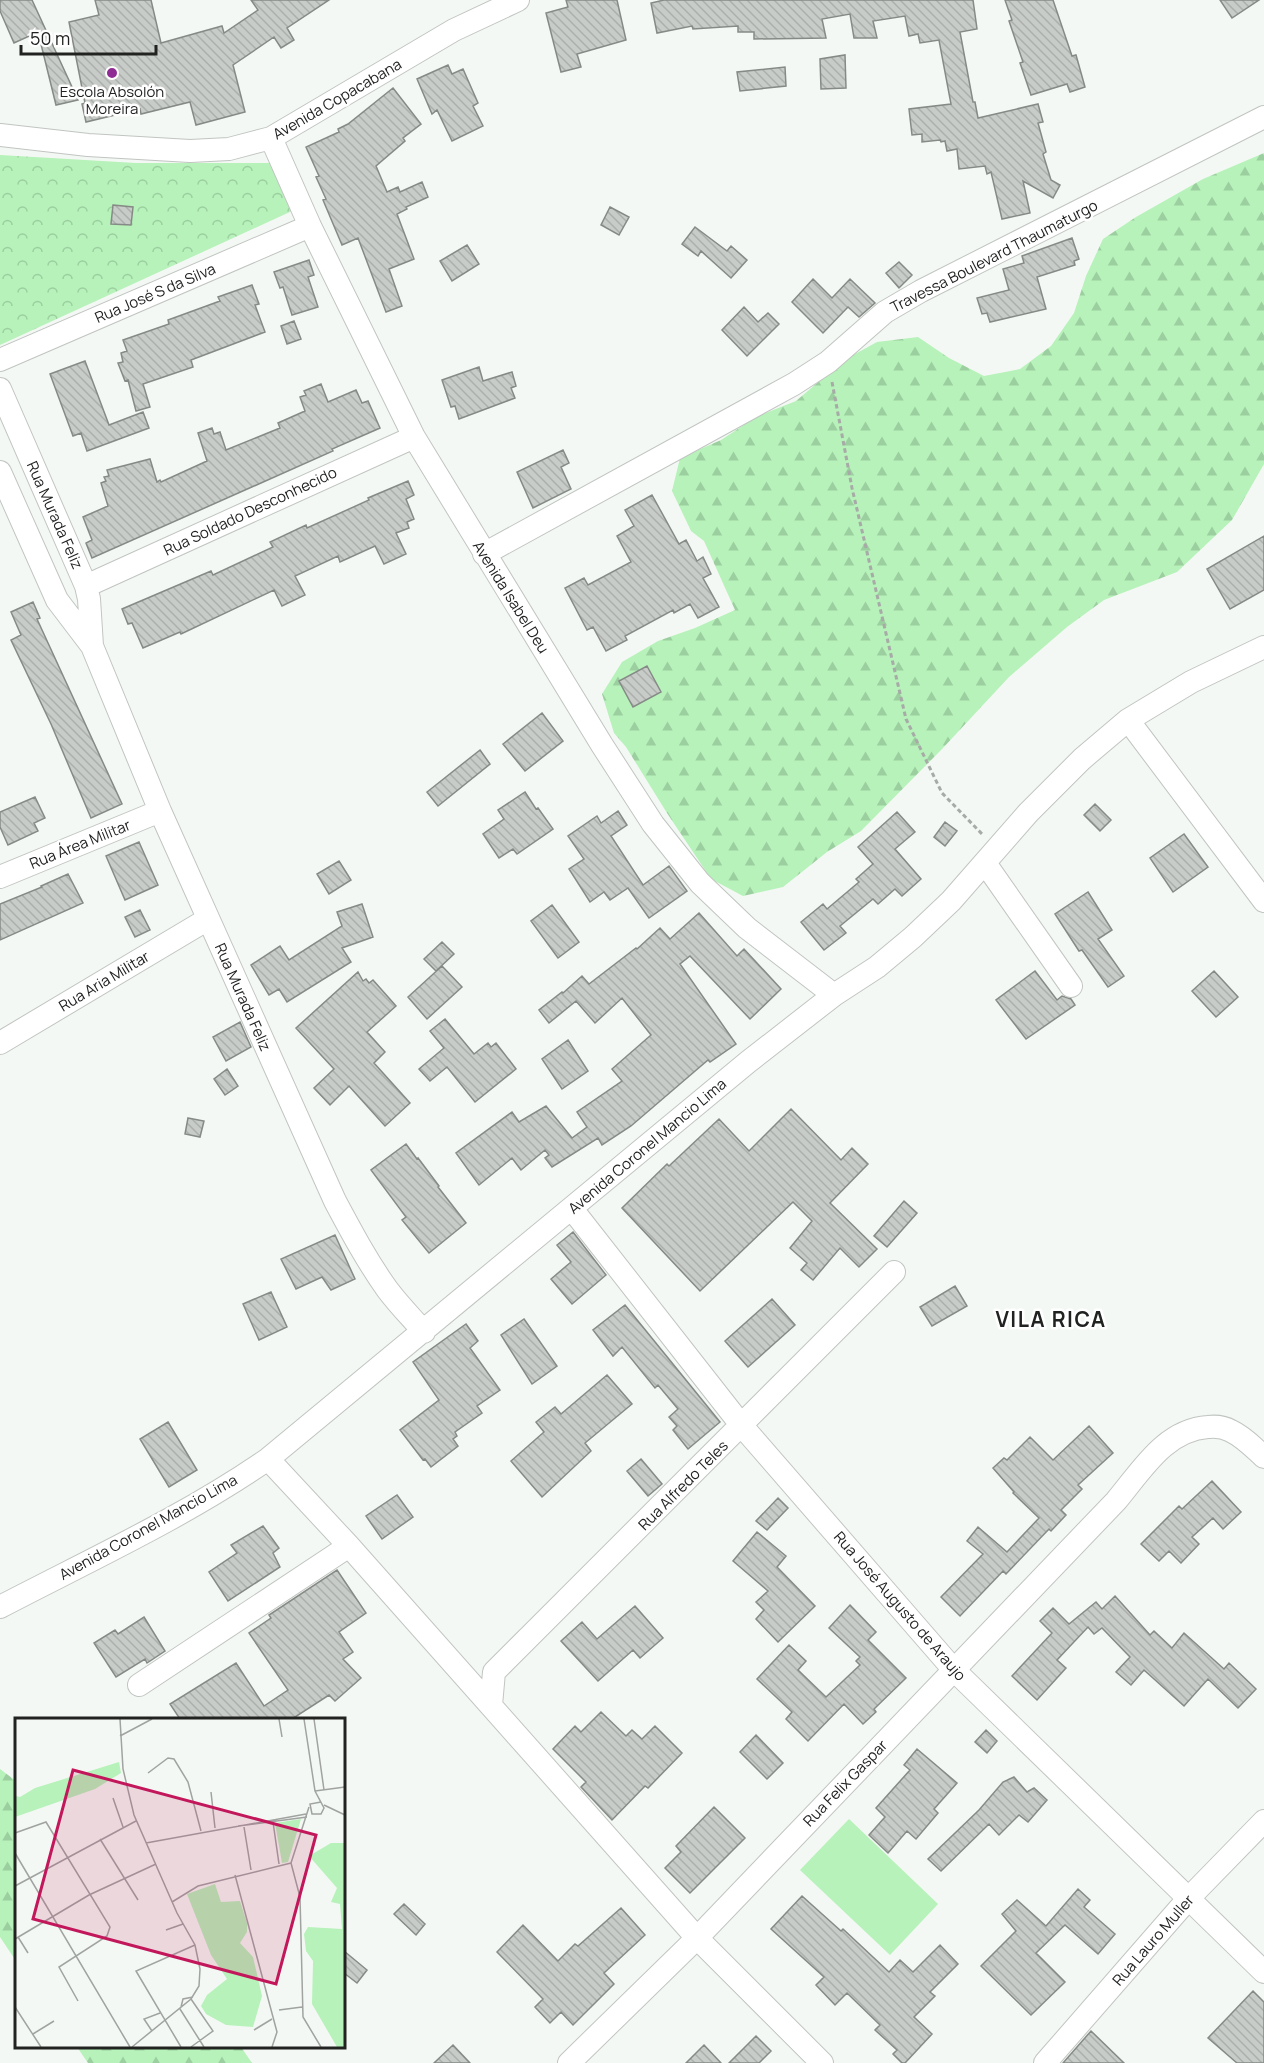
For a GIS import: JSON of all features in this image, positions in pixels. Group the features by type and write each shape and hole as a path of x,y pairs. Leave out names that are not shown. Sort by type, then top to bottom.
{"street":[{"name":"Avenida Copacabana","path":"0,135 88,146 190,151 229,149 271,138 454,30 518,0"},
{"name":"Travessa Boulevard Thaumaturgo","path":"484,554 794,384 828,362 885,312 921,291 1264,117"},
{"name":"Avenida Isabel Deu","path":"271,138 310,226 414,437 484,554 653,824 700,883 747,928 834,995"},
{"name":"Rua José S da Silva","path":"0,360 310,226"},
{"name":"Rua Murada Feliz","path":"0,389 86,586 92,646"},
{"name":"Rua Soldado Desconhecido","path":"86,586 414,437"},
{"path":"4,482 39,479"},
{"name":"Rua Murada Feliz","path":"4,482 57,600 92,646 160,811 335,1201 354,1238 388,1291 424,1332"},
{"name":"Avenida Coronel Mancio Lima","path":"0,1607 183,1511 226,1487 268,1459 748,1062 834,995 877,967 913,937 951,901 1028,813 1083,759 1128,720 1191,682 1264,647"},
{"path":"1128,720 1264,901"},
{"name":"Rua Área Militar","path":"0,876 160,811"},
{"path":"991,856 1071,986"},
{"name":"Rua Aria Militar","path":"0,1043 208,919"},
{"name":"Rua José Augusto de Araujo","path":"572,1209 742,1426 954,1670 1264,1972"},
{"name":"Rua Alfredo Teles","path":"491,1705 494,1672 894,1272"},
{"name":"Rua Felix Gaspar","path":"569,2063 697,1938 1116,1501 1164,1445 1183,1432 1218,1426 1230,1430 1264,1457"},
{"path":"268,1459 350,1546 697,1938 822,2063"},
{"path":"139,1685 350,1546"},
{"name":"Rua Lauro Muller","path":"1045,2063 1188,1899 1264,1821"}],"path":[{"path":"828,362 852,488 906,719 942,793 991,856"}],"green space":[{"path":"1264,153 1264,464 1232,520 1177,572 1104,600 1067,627 1009,677 861,831 827,852 783,887 743,896 711,879 626,747 614,733 602,694 622,662 658,641 735,610 704,541 691,531 672,491 680,458 721,440 756,417 796,401 844,360 877,342 918,337 949,358 984,376 1020,369 1051,346 1074,313 1086,276 1103,239 1136,217 1203,179"},
{"path":"0,155 136,163 270,163 292,211 0,345"},
{"path":"0,1769 15,1780 15,1960 0,1937"},
{"path":"849,1819 938,1904 890,1955 800,1870"},
{"path":"78,2048 242,2048 252,2063 88,2063"}],"building":[{"path":"0,0 32,0 78,100 56,105 38,32 14,43 0,11"},
{"path":"95,0 151,0 161,43 222,26 224,33 258,10 251,0 329,0 287,28 294,40 281,48 274,37 233,65 245,112 196,125 190,102 141,114 140,109 86,122 82,104 85,103 69,22 99,15"},
{"path":"566,0 617,0 626,40 577,54 581,67 561,72 546,13 568,7"},
{"path":"664,0 973,0 977,29 960,32 978,118 1038,104 1043,122 1038,123 1046,152 1043,154 1051,180 1060,185 1053,198 1023,181 1030,213 1002,219 991,172 987,174 985,166 959,169 957,149 947,151 945,141 922,142 922,134 912,135 909,109 951,104 939,40 920,43 918,34 909,36 905,16 873,21 877,38 854,38 850,14 822,19 826,38 754,39 754,32 738,32 738,26 693,29 692,26 657,33 651,3"},
{"path":"1005,0 1053,0 1072,56 1076,55 1085,87 1070,92 1067,84 1031,95 1020,63 1023,62 1009,21 1012,20"},
{"path":"1220,0 1259,0 1232,18"},
{"path":"845,55 846,88 821,89 820,59"},
{"path":"448,65 452,74 463,69 478,103 473,106 483,126 452,141 437,110 432,114 417,79"},
{"path":"785,67 786,86 740,91 737,72"},
{"path":"393,88 421,124 403,138 405,141 376,166 387,192 398,187 400,192 422,182 428,197 406,207 407,209 397,214 414,259 389,269 402,306 386,312 358,238 342,245 323,200 326,199 316,177 319,176 306,147 339,132 338,129 348,124"},
{"path":"113,205 133,207 131,225 111,224"},
{"path":"610,207 629,217 619,235 601,225"},
{"path":"695,227 727,251 731,246 747,260 731,278 701,251 698,256 682,244"},
{"path":"1072,238 1079,259 1074,261 1075,265 1037,277 1046,309 990,322 987,313 982,314 977,298 1009,290 1003,269 1024,263 1022,256"},
{"path":"467,245 479,264 452,281 440,261"},
{"path":"309,260 314,275 308,277 318,307 292,315 283,287 280,288 274,272"},
{"path":"899,262 912,275 899,288 886,273"},
{"path":"813,279 832,298 850,279 875,303 859,317 848,307 823,333 792,302"},
{"path":"252,285 259,304 255,305 265,332 191,360 193,367 143,384 150,407 136,411 128,380 125,381 118,363 123,362 121,353 127,351 123,340 169,324 168,320 220,301 218,297"},
{"path":"744,307 758,322 768,313 779,324 747,356 722,330"},
{"path":"294,321 301,339 287,344 281,326"},
{"path":"85,361 109,425 143,412 149,428 87,451 81,433 73,436 50,374"},
{"path":"479,367 483,381 512,372 516,386 511,388 515,398 459,419 455,406 451,407 442,380"},
{"path":"321,384 328,402 356,390 362,403 368,401 380,428 92,558 86,543 92,540 83,517 108,506 101,483 106,481 104,477 109,476 107,470 150,459 157,482 160,480 161,482 207,461 198,433 212,428 214,434 220,432 226,450 280,428 278,423 305,411 300,397 306,395 304,391"},
{"path":"563,450 569,463 561,467 571,489 533,508 517,472"},
{"path":"408,481 414,495 406,499 414,519 407,522 409,528 396,533 406,554 384,564 375,546 340,562 338,556 295,576 305,595 282,606 274,590 181,634 180,632 143,648 132,623 128,624 122,609 211,571 213,575 273,547 270,542 306,525 307,528"},
{"path":"652,495 679,544 686,540 697,561 703,557 711,574 703,578 719,607 698,618 690,604 674,613 673,610 625,636 627,640 606,651 593,627 587,630 565,588 584,578 588,585 631,562 617,536 634,526 625,510"},
{"path":"1264,536 1264,590 1230,609 1207,569"},
{"path":"33,602 40,618 37,619 122,804 91,818 51,724 11,640 21,635 11,612"},
{"path":"647,666 661,692 633,707 619,681"},
{"path":"542,713 563,741 525,771 503,744"},
{"path":"480,750 490,764 438,806 427,792"},
{"path":"525,792 553,829 517,854 513,849 499,858 483,834 504,819 498,810"},
{"path":"35,797 45,818 34,823 38,831 8,845 0,827 0,812"},
{"path":"1095,804 1111,820 1100,831 1084,815"},
{"path":"618,811 627,825 611,836 643,885 669,866 687,891 649,918 628,888 610,900 604,892 590,902 569,869 584,859 568,836 597,816 601,823"},
{"path":"897,812 915,832 895,849 921,879 902,896 895,889 878,904 873,899 840,926 846,933 824,950 801,922 823,904 827,909 859,882 856,879 873,864 858,847"},
{"path":"945,822 957,831 945,846 934,837"},
{"path":"1184,834 1208,867 1173,892 1150,858"},
{"path":"139,842 158,885 125,900 106,856"},
{"path":"339,861 351,880 329,894 317,874"},
{"path":"68,874 83,903 0,940 0,904"},
{"path":"1088,892 1112,930 1098,939 1124,976 1108,987 1082,950 1079,951 1055,914"},
{"path":"362,904 373,937 342,948 351,962 287,1002 279,989 269,995 251,965 280,946 289,960 342,926 337,912"},
{"path":"552,905 579,942 558,958 531,921"},
{"path":"140,910 150,930 135,937 125,917"},
{"path":"699,913 737,956 744,949 781,989 750,1019 690,956 680,964 736,1044 710,1062 708,1060 631,1126 602,1145 598,1138 552,1167 545,1158 549,1155 545,1150 521,1170 512,1158 479,1185 456,1153 512,1112 519,1122 546,1106 572,1138 587,1127 577,1112 622,1081 612,1069 651,1035 622,998 595,1023 576,1001 549,1023 539,1010 582,976 589,984 637,949 660,928 670,939"},
{"path":"442,942 454,954 436,971 424,959"},
{"path":"442,966 462,987 427,1019 408,997"},
{"path":"1035,971 1057,1000 1062,996 1071,999 1075,1005 1026,1039 996,1000"},
{"path":"1214,971 1238,997 1216,1017 1192,991"},
{"path":"358,972 363,981 366,979 369,983 373,980 396,1006 367,1032 385,1052 374,1063 410,1103 385,1126 349,1086 330,1105 314,1088 334,1069 296,1028"},
{"path":"445,1019 474,1054 488,1043 491,1047 496,1043 516,1069 475,1102 447,1067 430,1081 419,1069 444,1048 430,1031"},
{"path":"240,1022 251,1047 226,1061 213,1037"},
{"path":"568,1040 588,1071 562,1089 542,1059"},
{"path":"227,1069 238,1086 225,1095 214,1079"},
{"path":"791,1109 841,1160 852,1148 868,1164 830,1203 877,1249 859,1267 840,1248 813,1280 801,1270 807,1263 790,1248 812,1221 793,1202 700,1291 622,1208 667,1164 669,1166 719,1119 749,1151"},
{"path":"188,1118 204,1121 200,1137 185,1134"},
{"path":"406,1144 466,1223 429,1253 402,1220 406,1217 371,1170"},
{"path":"904,1201 917,1213 887,1247 874,1236"},
{"path":"573,1232 606,1275 572,1304 551,1279 571,1262 557,1245"},
{"path":"335,1235 355,1279 331,1290 322,1277 296,1289 281,1259"},
{"path":"955,1286 967,1306 932,1326 920,1307"},
{"path":"271,1292 287,1327 259,1340 243,1304"},
{"path":"772,1299 795,1325 748,1367 725,1341"},
{"path":"625,1305 720,1422 688,1449 673,1430 677,1426 669,1417 678,1409 658,1385 655,1388 622,1347 613,1356 593,1330"},
{"path":"524,1319 557,1366 532,1384 501,1335"},
{"path":"466,1324 478,1341 470,1348 500,1390 477,1406 482,1413 455,1432 457,1436 453,1439 458,1446 431,1467 400,1430 439,1400 413,1362"},
{"path":"607,1375 632,1404 585,1443 591,1451 542,1497 511,1461 544,1432 536,1422 555,1407 561,1414"},
{"path":"168,1422 197,1470 169,1487 140,1439"},
{"path":"1089,1426 1113,1453 1078,1485 1082,1489 1061,1510 1066,1515 1051,1531 1049,1529 1006,1574 1003,1571 960,1616 941,1597 983,1554 967,1541 978,1527 1007,1552 1039,1518 1013,1493 993,1468 1004,1458 1007,1460 1030,1437 1053,1460"},
{"path":"641,1459 662,1484 648,1496 627,1471"},
{"path":"1212,1481 1241,1512 1223,1529 1213,1518 1192,1537 1199,1544 1181,1563 1169,1551 1159,1561 1141,1544 1179,1506 1182,1509"},
{"path":"397,1495 413,1517 382,1539 366,1516"},
{"path":"778,1498 788,1508 767,1530 756,1521"},
{"path":"263,1526 279,1548 273,1553 280,1567 228,1601 209,1572 237,1553 231,1545"},
{"path":"757,1532 786,1556 777,1567 815,1606 778,1642 756,1619 764,1610 756,1602 768,1591 733,1561"},
{"path":"337,1570 366,1613 339,1632 353,1652 343,1659 361,1678 335,1701 329,1695 294,1718 179,1718 170,1704 236,1663 264,1706 288,1690 249,1633 271,1618 269,1615"},
{"path":"1115,1596 1150,1635 1154,1631 1172,1648 1184,1633 1224,1669 1229,1663 1256,1689 1238,1708 1208,1679 1184,1706 1144,1670 1131,1685 1116,1672 1130,1657 1102,1628 1094,1634 1088,1627 1057,1660 1066,1668 1037,1700 1012,1676 1052,1633 1040,1621 1053,1608 1069,1624 1096,1602 1102,1609"},
{"path":"850,1605 876,1632 868,1640 906,1678 874,1709 876,1712 863,1724 844,1704 808,1741 786,1719 792,1712 757,1679 789,1645 806,1661 798,1670 826,1697 860,1665 856,1661 860,1657 829,1628"},
{"path":"635,1606 663,1638 640,1658 633,1650 598,1681 561,1641 582,1622 597,1639"},
{"path":"144,1617 165,1651 147,1663 145,1659 116,1677 94,1643 115,1630 118,1634"},
{"path":"601,1712 626,1736 632,1730 642,1739 655,1726 682,1753 612,1820 581,1787 586,1782 553,1749 575,1726 581,1732"},
{"path":"986,1730 997,1741 987,1753 975,1742"},
{"path":"756,1735 783,1763 767,1779 740,1752"},
{"path":"917,1749 957,1783 934,1809 938,1813 916,1839 907,1831 888,1853 869,1835 885,1817 876,1808 910,1770 904,1765"},
{"path":"1014,1777 1027,1792 1034,1788 1047,1800 1028,1822 1019,1815 999,1835 989,1824 941,1871 928,1859 979,1810 1003,1782"},
{"path":"714,1807 745,1838 690,1893 665,1868 681,1852 676,1846"},
{"path":"1078,1889 1090,1900 1084,1907 1115,1934 1098,1954 1065,1925 1036,1953 1065,1982 1031,2015 981,1966 1016,1931 1002,1914 1017,1900 1046,1926"},
{"path":"802,1896 841,1931 843,1929 889,1972 900,1960 913,1972 940,1945 958,1964 930,1992 935,1996 914,2017 932,2034 905,2063 893,2054 897,2050 875,2030 880,2025 847,1993 835,2005 816,1985 824,1977 771,1929"},
{"path":"404,1904 425,1924 416,1935 394,1914"},
{"path":"621,1908 645,1935 604,1973 614,1984 573,2025 561,2012 550,2023 535,2007 543,1999 497,1952 523,1925 558,1961 575,1944 578,1946"},
{"path":"345,1952 367,1970 357,1983 345,1974"},
{"path":"1253,1991 1264,2002 1264,2063 1237,2063 1208,2038"},
{"path":"1091,2031 1124,2063 1063,2063"},
{"path":"756,2036 771,2051 759,2063 729,2063"},
{"path":"453,2045 470,2063 434,2063"},
{"path":"704,2045 721,2063 686,2063"}],"place":[{"name":"Escola Absolón Moreira","path":"112,73"}],"district":[{"name":"VILA RICA","path":"1051,1319"}]}
